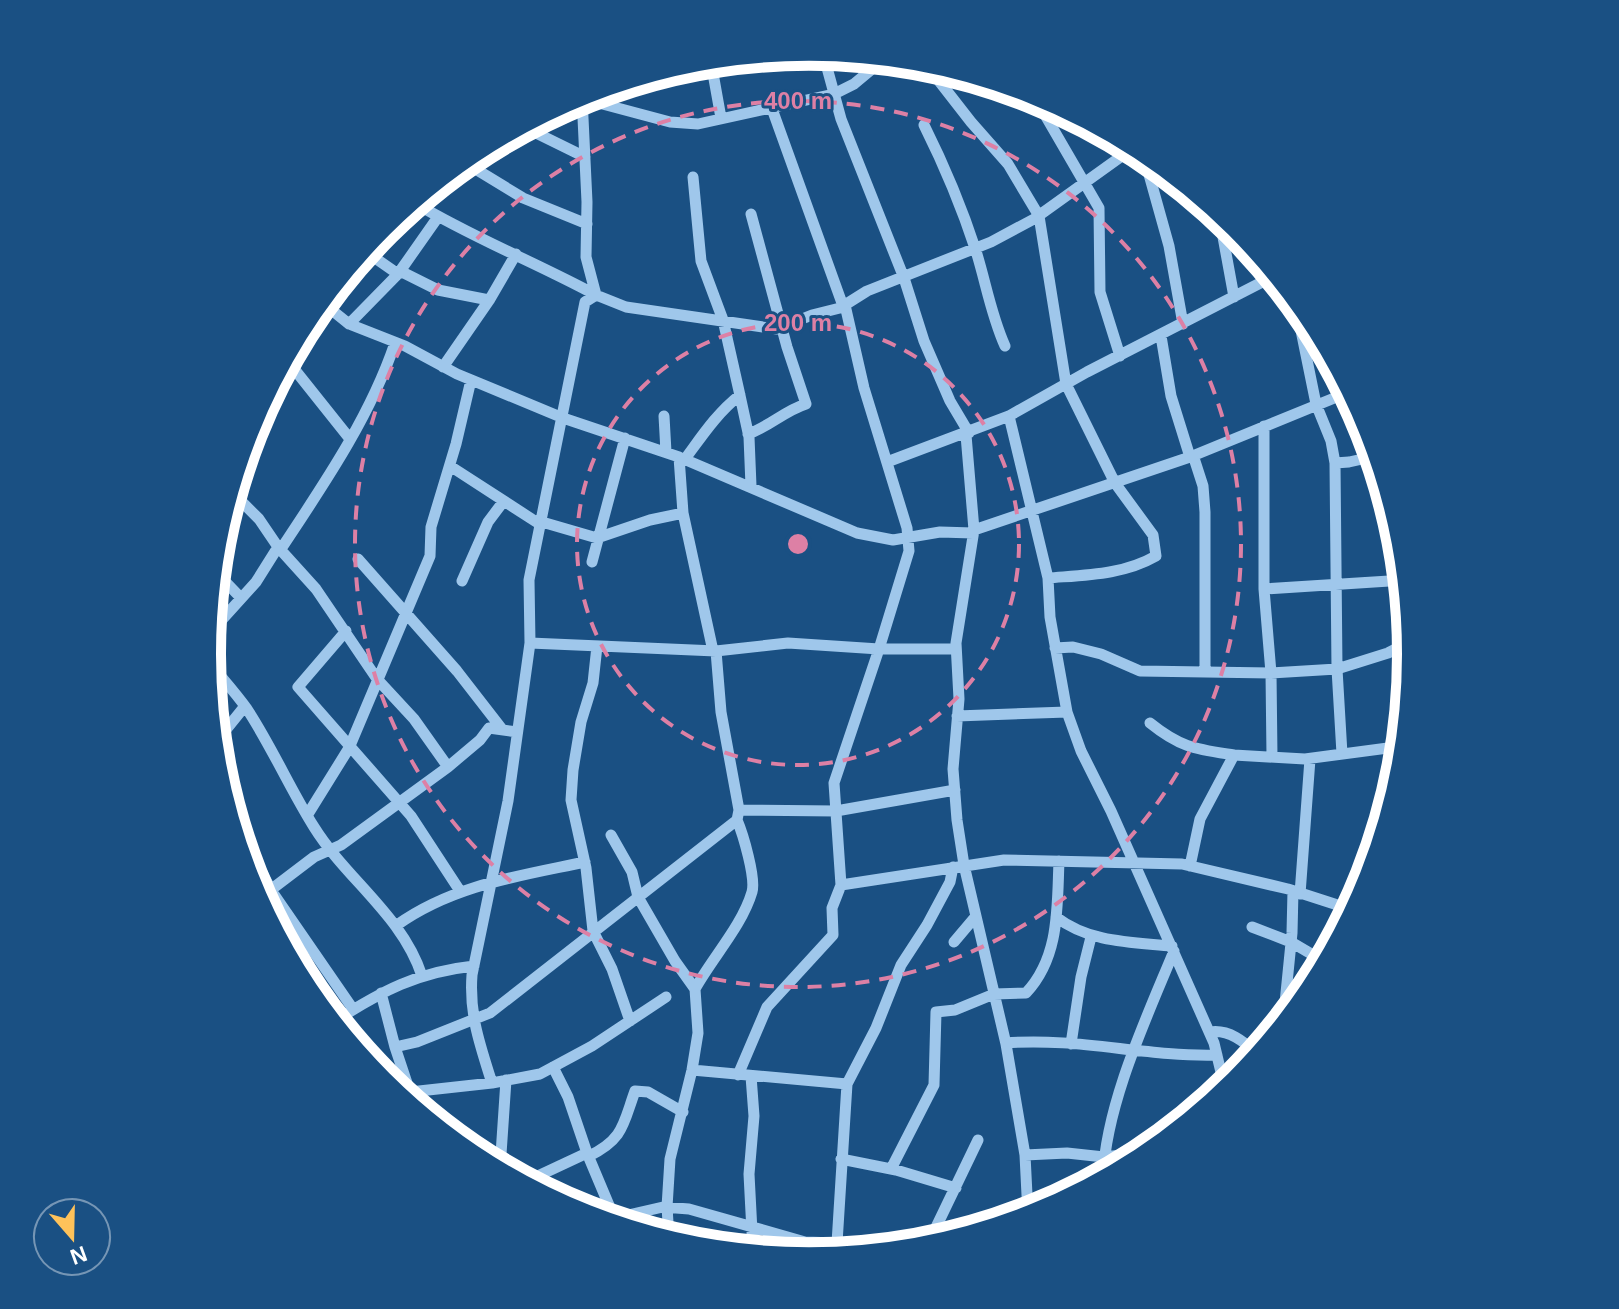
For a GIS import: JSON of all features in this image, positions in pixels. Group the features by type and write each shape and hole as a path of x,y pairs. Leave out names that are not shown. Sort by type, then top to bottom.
{"street":[{"path":"827,66 841,119 904,278 924,341 967,434 974,531 956,649 957,716 953,769 958,866 976,916 1006,1043 1025,1155 1027,1201"},
{"path":"605,103 670,122 698,124 834,94 854,84 871,69"},
{"path":"713,74 721,118"},
{"path":"939,80 1008,164 1039,216 1066,384 1115,483 1153,535 1156,556 1134,567 1104,574 1048,578"},
{"path":"609,104 612,100"},
{"path":"738,1075 767,1007 833,935 832,908 841,885 834,782 909,551 844,306 771,106"},
{"path":"583,112 586,257 596,295"},
{"path":"1045,115 1099,208 1100,292 1120,356"},
{"path":"924,125 975,249 992,317 1005,346"},
{"path":"537,133 585,157"},
{"path":"425,209 626,307 777,329 844,306 867,291 975,249 1039,216 1122,156"},
{"path":"477,170 523,198 587,224"},
{"path":"1149,174 1169,246 1183,324"},
{"path":"693,177 701,261 723,320 740,395 748,434 751,486"},
{"path":"748,434 764,428 789,410 806,404 751,214"},
{"path":"349,324 399,272 438,217"},
{"path":"1223,235 1234,297"},
{"path":"443,367 516,254"},
{"path":"375,257 438,290 489,300"},
{"path":"887,462 1009,416 1264,281"},
{"path":"492,1083 470,1001 474,966 508,801 530,643 529,580 585,302 596,295"},
{"path":"332,311 349,324 563,418 682,458 857,533 893,540 940,532 974,531 1191,456 1338,396"},
{"path":"1301,332 1316,404 1331,441 1335,463 1337,669 1342,754"},
{"path":"1161,336 1171,396 1203,486 1205,672"},
{"path":"222,619 256,582 334,470 387,366 395,343"},
{"path":"295,370 350,439"},
{"path":"308,814 349,748 430,556 431,527 471,380"},
{"path":"695,989 753,890 721,712 714,651 683,513 682,458 725,407 740,395"},
{"path":"664,416 666,452"},
{"path":"1009,416 1048,578 1055,648 1067,712 1081,751 1210,1032 1222,1075"},
{"path":"1264,426 1264,589 1271,673 1272,757"},
{"path":"592,562 625,438"},
{"path":"1335,463 1364,459"},
{"path":"450,466 541,524 597,538 650,520 683,513"},
{"path":"241,501 316,589 377,679 414,719 448,767"},
{"path":"462,581 488,522 503,502"},
{"path":"358,559 406,611 502,729"},
{"path":"1264,589 1393,581"},
{"path":"226,582 241,598"},
{"path":"346,631 298,687 411,816 460,891"},
{"path":"530,643 714,651 788,643 879,649 956,649"},
{"path":"597,646 593,683 577,746 571,800 585,862 593,931 612,969 630,1021"},
{"path":"1055,648 1073,647 1101,654 1140,671 1271,673 1337,669 1398,649"},
{"path":"222,678 245,706 330,849 397,925 416,957 422,976"},
{"path":"226,730 245,706"},
{"path":"957,716 1067,712"},
{"path":"1150,723 1188,748 1234,755 1310,759 1390,748"},
{"path":"271,890 314,857 341,845 448,767 480,740 489,728 517,732"},
{"path":"1190,866 1200,819 1234,755"},
{"path":"1285,1000 1310,759"},
{"path":"395,1047 490,1013 738,815 836,811 955,790"},
{"path":"611,835 632,872 638,897 695,989 698,1033 683,1112 670,1159 668,1226"},
{"path":"841,885 1004,860 1133,863 1190,866 1341,906"},
{"path":"891,1169 934,1085 936,1012 955,1010 994,994 1026,993 1037,981 1052,946 1059,861"},
{"path":"397,925 434,901 460,891 585,862"},
{"path":"839,1242 847,1084 876,1028 901,965 927,925 958,866"},
{"path":"267,882 353,1009"},
{"path":"954,942 976,916"},
{"path":"1056,917 1072,929 1091,937 1173,949"},
{"path":"1252,927 1291,942 1315,956"},
{"path":"1071,1044 1081,977 1091,937"},
{"path":"1104,1164 1134,1051 1173,949"},
{"path":"344,1015 408,979 474,966"},
{"path":"381,993 401,1079"},
{"path":"415,1092 540,1074 592,1046 666,997"},
{"path":"1210,1032 1241,1038 1249,1046"},
{"path":"1006,1043 1042,1040 1187,1056 1217,1055"},
{"path":"553,1067 568,1097 611,1209"},
{"path":"692,1070 847,1084"},
{"path":"751,1076 754,1116 749,1174 753,1240"},
{"path":"501,1155 506,1080"},
{"path":"538,1176 588,1154 616,1137 626,1123 635,1091 648,1092 683,1112"},
{"path":"935,1229 978,1140"},
{"path":"1025,1155 1118,1155"},
{"path":"841,1159 891,1169 956,1188"},
{"path":"633,1216 667,1207 689,1209 812,1243"}]}
